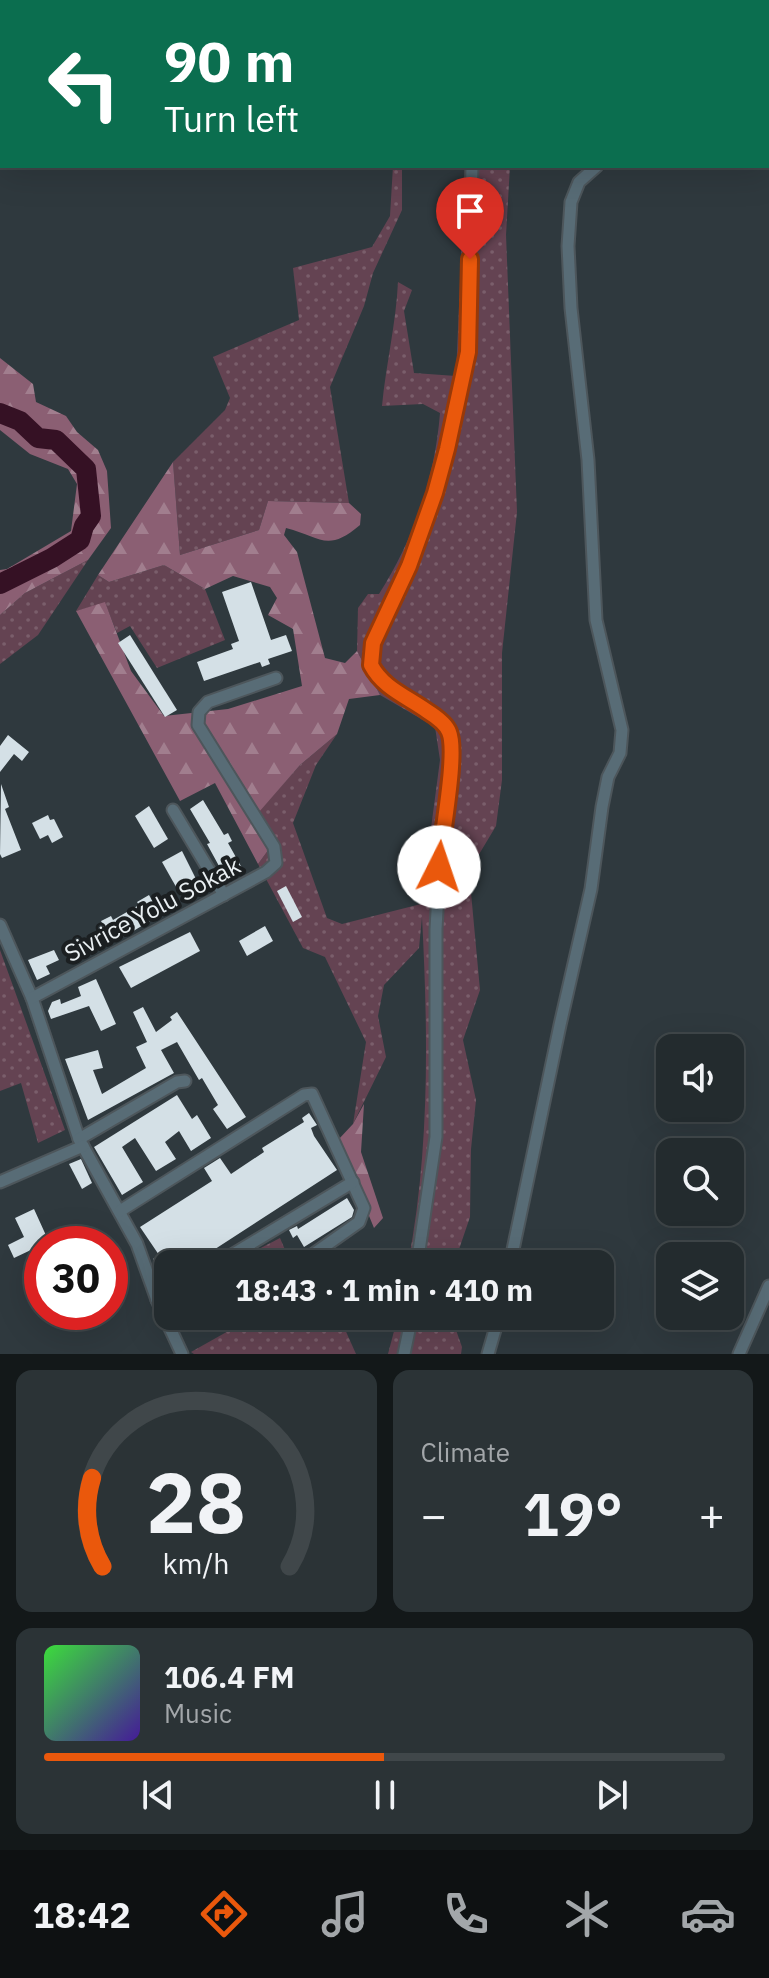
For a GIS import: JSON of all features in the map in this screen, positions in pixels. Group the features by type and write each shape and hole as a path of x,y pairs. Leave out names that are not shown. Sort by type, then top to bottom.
{"street":[{"path":"419,1250 436,1137 436,929 441,837 453,746 448,728 430,712 384,684 371,665 373,643 409,566 435,493 468,352 472,168"},
{"path":"513,1250 591,889 608,777 620,753 622,730 596,620 588,460 571,308 568,246 571,202 579,182 595,168"},
{"name":"Sivrice Yolu Sokak","path":"32,998 266,872 276,863 274,847 198,725 199,712 208,702 276,678"},
{"path":"173,810 224,895"},
{"path":"0,925 32,998 81,1143 120,1211 154,1280"},
{"path":"0,1182 81,1143 177,1082 185,1081"},
{"path":"120,1211 304,1095 312,1094 364,1208 359,1222 319,1250"},
{"path":"240,1250 353,1182"},
{"path":"739,1354 769,1286"},
{"path":"174,1330 182,1354"},
{"path":"404,1354 409,1330"},
{"path":"488,1354 495,1330"}],"shaded area":[{"path":"393,168 402,168 402,210 373,273 364,306 330,387 349,503 268,501 259,530 180,555 173,462 225,410 230,398 213,357 299,320 293,268 372,247 390,216"},
{"path":"465,168 510,168 506,235 517,512 502,653 502,780 496,826 469,871 480,990 463,1040 476,1100 471,1149 470,1217 459,1250 410,1250 420,1178 426,1091 422,917 419,948 384,985 378,1016 386,1057 353,1124 366,1042 325,957 303,948 258,864 269,849 258,812 300,765 337,734 316,765 293,823 327,918 342,924 421,904 440,760 435,727 380,695 357,651 358,608 368,594 379,594 403,552 428,484 440,413 423,404 382,406 398,282 412,290 404,311 414,373 456,376"},
{"path":"88,560 38,635 0,664 0,615 25,593"},
{"path":"164,565 205,589 225,640 157,668 130,626 117,633 105,603 76,611 98,575 109,582"},
{"path":"0,950 65,1130 38,1143 21,1083 0,1091"},
{"path":"280,1238 285,1250 257,1250"},
{"path":"230,1330 345,1330 356,1354 194,1354 191,1352"},
{"path":"394,1330 456,1330 462,1347 461,1354 388,1354"}],"green space":[{"path":"0,358 33,384 36,402 66,416 77,432 98,450 107,471 111,528 88,560 25,593 0,615 0,570 7,569 71,531 77,484 68,469 30,454 0,430"},
{"path":"173,462 180,555 259,530 268,501 349,503 361,514 360,525 339,539 324,540 286,528 284,535 297,552 325,658 345,663 357,651 380,695 349,699 337,734 300,765 259,812 269,849 258,864 215,783 180,801 76,611 105,602 131,671 164,716 228,709 302,686 293,629 268,615 277,598 270,587 233,576 205,589 164,565 109,582 98,575"},
{"path":"364,1104 361,1152 383,1218 374,1228 338,1140 353,1124"}],"building":[{"path":"251,582 271,640 286,635 292,651 268,659 270,664 262,667 260,662 204,681 197,662 233,649 231,644 239,641 222,592"},
{"path":"130,635 177,710 165,717 118,643"},
{"path":"8,735 29,752 22,761 14,754 0,772 0,746"},
{"path":"1,784 9,807 5,809 21,850 2,858 0,854"},
{"path":"203,800 224,835 228,833 232,841 228,843 242,868 225,877 190,809"},
{"path":"149,806 168,839 154,848 135,816"},
{"path":"48,815 50,820 54,819 63,837 52,843 48,835 40,839 32,823"},
{"path":"182,851 202,891 184,901 162,862"},
{"path":"286,886 302,917 293,922 277,891"},
{"path":"149,895 160,915 73,962 66,949 105,929 101,921 111,916 113,920 139,905 137,902"},
{"path":"265,926 273,941 247,956 239,941"},
{"path":"190,932 200,951 131,988 119,967"},
{"path":"54,950 59,960 46,966 50,974 37,980 28,960"},
{"path":"96,979 116,1024 101,1031 89,1006 51,1019 48,1011 52,1002 60,999 61,1004 81,996 78,987"},
{"path":"143,1007 156,1032 177,1012 246,1117 227,1129 213,1109 218,1105 177,1042 161,1050 174,1073 88,1120 65,1059 98,1050 103,1068 93,1070 102,1094 146,1068 136,1047 147,1042 133,1012"},
{"path":"177,1095 192,1119 197,1115 211,1138 191,1151 179,1131 165,1142 176,1159 156,1171 135,1138 122,1147 143,1182 122,1195 94,1147"},
{"path":"309,1113 317,1125 311,1128 314,1136 337,1170 214,1250 156,1250 140,1227 212,1181 204,1168 220,1158 231,1174 264,1152 262,1148 304,1122 302,1118"},
{"path":"81,1159 92,1183 82,1189 69,1164"},
{"path":"347,1198 354,1210 352,1217 304,1247 297,1235 293,1238 289,1230 297,1226 298,1229"},
{"path":"34,1209 42,1226 24,1226 24,1237 15,1218"},
{"path":"24,1237 24,1253 14,1258 8,1245"}],"waterway":[{"path":"0,413 20,421 38,438 56,440 86,469 91,516 80,540 0,584"}],"route":[{"path":"439,867 453,746 448,728 430,712 384,684 371,665 373,643 409,566 447,449 468,352 470,259"}]}
